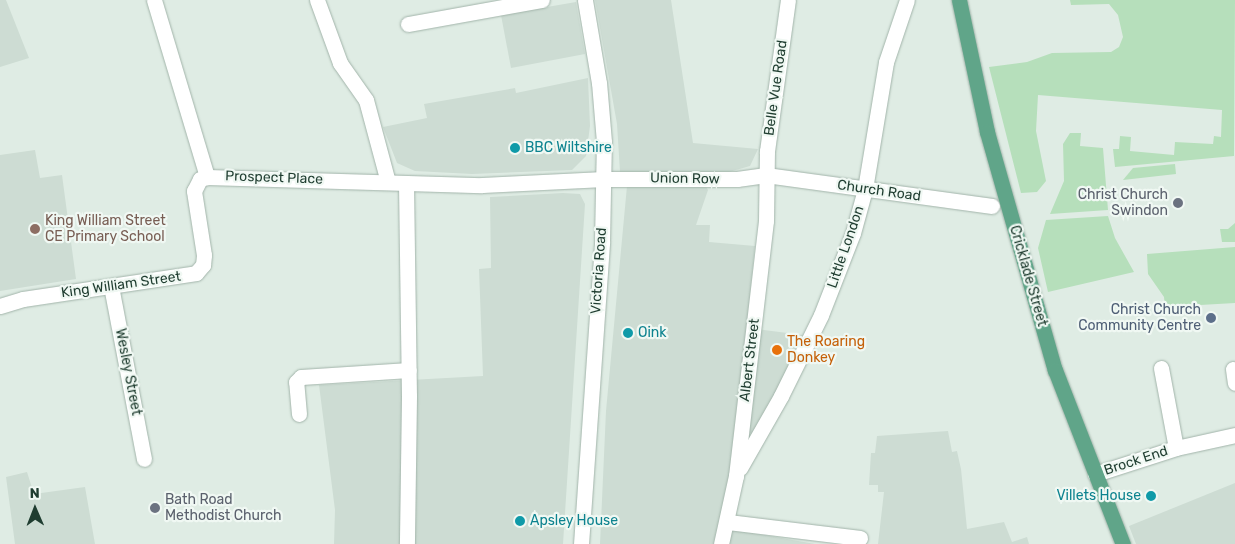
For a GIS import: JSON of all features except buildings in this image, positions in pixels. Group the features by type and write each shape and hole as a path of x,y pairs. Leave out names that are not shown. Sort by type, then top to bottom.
{"main road":[{"name":"Cricklade Street","path":"959,0 975,82 1002,188 1055,370 1123,544"}],"street":[{"name":"Prospect Place","path":"154,0 207,177 490,185 604,179"},
{"path":"317,0 340,63 366,100 388,182"},
{"path":"408,24 542,0"},
{"name":"Victoria Road","path":"580,544 604,179 603,116 585,0"},
{"name":"Belle Vue Road","path":"766,175 767,151 788,0"},
{"name":"Little London","path":"736,476 781,396 821,315 853,233 865,189 886,62 907,0"},
{"name":"Union Row","path":"604,179 737,179 766,175"},
{"name":"Church Road","path":"766,175 992,206"},
{"name":"Albert Street","path":"721,544 728,522 736,476 766,230 766,175"},
{"name":"King William Street","path":"0,306 23,299 193,274 200,270 204,255 194,191 200,179 207,177"},
{"path":"406,183 409,370 407,544"},
{"name":"Wesley Street","path":"112,286 144,459"},
{"name":"Brock End","path":"1161,368 1176,448"},
{"path":"299,414 296,382 301,377 409,370"},
{"name":"Brock End","path":"1095,474 1176,448 1235,436"},
{"path":"728,522 860,538"}],"shaded area":[{"path":"0,0 6,0 29,58 0,67"},
{"path":"595,0 671,0 693,143 758,149 750,166 729,172 620,172 617,124"},
{"path":"576,2 585,54 511,68 501,15"},
{"path":"588,78 590,126 586,156 572,170 472,174 415,171 397,163 383,127 427,118 424,104 515,88 516,93"},
{"name":"King William Street CE Primary School","path":"35,150 40,178 62,175 76,279 0,291 0,155"},
{"path":"705,185 708,190 696,225 710,225 709,242 755,246 733,458 716,544 600,544 606,411 627,186"},
{"path":"563,193 580,194 585,204 563,544 334,544 335,510 319,385 483,376 479,269 491,268 490,197"},
{"path":"756,329 803,335 755,435 745,431"},
{"path":"948,431 952,452 957,451 961,469 967,529 1004,522 1012,542 1027,537 1029,544 878,544 884,492 878,492 878,485 869,485 871,453 875,453 877,436"},
{"path":"27,472 34,494 85,487 95,544 15,544 6,477"},
{"path":"1235,483 1235,544 1136,544 1129,526"},
{"path":"731,529 815,544 727,544"}],"green space":[{"path":"1070,0 1235,0 1234,156 1115,167 1113,149 1119,149 1120,136 1131,137 1130,151 1174,155 1175,142 1213,144 1214,136 1221,137 1222,110 1038,95 1036,131 1046,181 1037,192 1021,193 989,67 1027,62 1052,53 1111,52 1119,47 1123,37 1118,15 1109,4 1071,5"},
{"path":"1070,133 1081,133 1080,146 1103,148 1108,210 1050,214 1064,181 1063,144"},
{"path":"1175,164 1176,174 1123,180 1133,168"},
{"path":"1108,216 1115,238 1134,272 1048,292 1038,248 1046,220"},
{"path":"1235,223 1235,242 1222,242 1220,229 1228,229"},
{"path":"1235,247 1235,303 1165,307 1164,297 1148,274 1147,254"}],"place":[{"name":"BBC Wiltshire","path":"515,148"},
{"name":"Christ Church Swindon","path":"1178,203"},
{"name":"King William Street CE Primary School","path":"35,229"},
{"name":"Christ Church Community Centre","path":"1211,318"},
{"name":"Oink","path":"628,333"},
{"name":"The Roaring Donkey","path":"777,350"},
{"name":"Villets House","path":"1151,496"},
{"name":"Bath Road Methodist Church","path":"155,508"},
{"name":"Apsley House","path":"520,521"}]}
